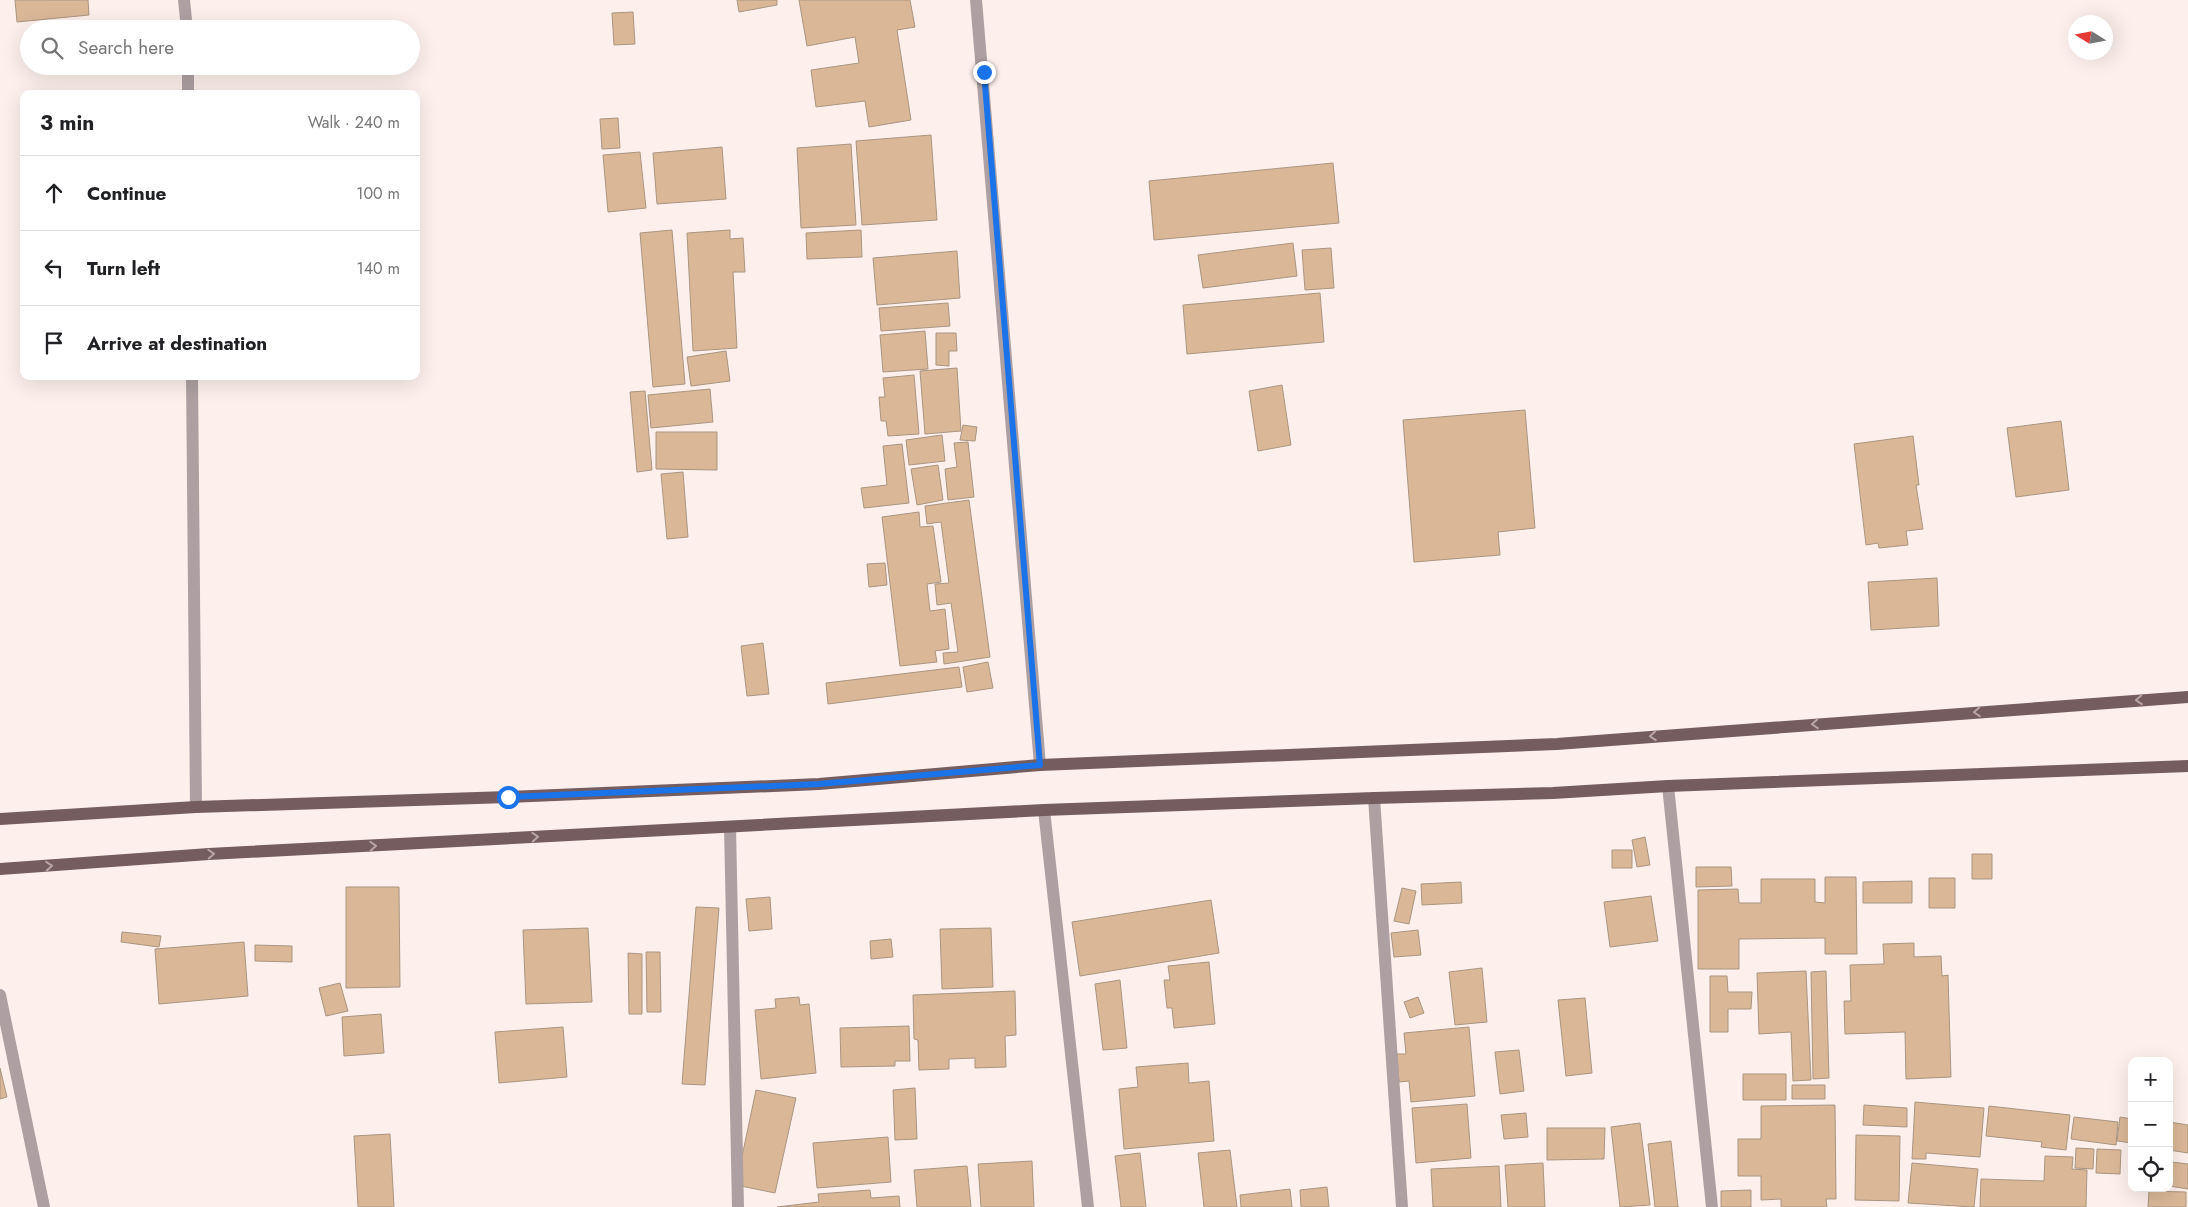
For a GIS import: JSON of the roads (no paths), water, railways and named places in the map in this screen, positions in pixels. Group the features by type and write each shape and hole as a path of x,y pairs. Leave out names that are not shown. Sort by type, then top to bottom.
{"main road":[{"path":"0,819 196,807 819,784 1040,765 1558,744 2188,697"},
{"path":"0,869 219,854 1044,810 1552,793 1668,786 2188,766"}],"street":[{"path":"184,0 185,20"},
{"path":"976,0 1040,765"},
{"path":"188,75 188,90"},
{"path":"192,380 196,807"},
{"path":"1668,786 1712,1207"},
{"path":"1374,798 1402,1207"},
{"path":"1044,810 1088,1207"},
{"path":"730,827 738,1207"},
{"path":"0,995 44,1207"}]}
